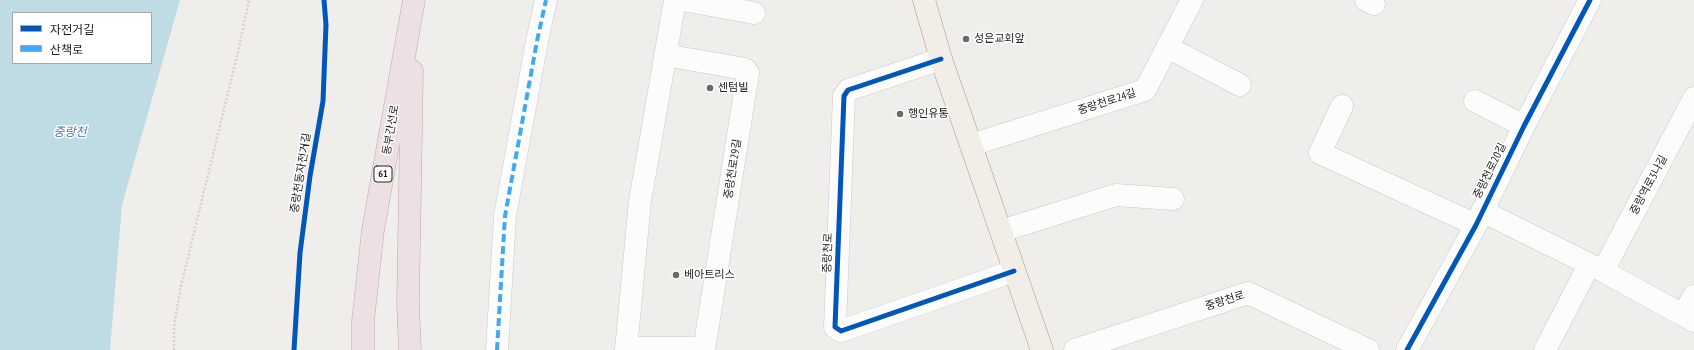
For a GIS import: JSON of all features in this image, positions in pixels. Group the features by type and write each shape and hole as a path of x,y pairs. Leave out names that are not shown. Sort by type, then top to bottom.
{"highway":[{"name":"동부간선로","path":"363,350 363,321 373,230 414,2"},
{"path":"410,350 408,304 414,2"}],"main road":[{"path":"924,0 941,59 1042,350"}],"street":[{"path":"497,350 505,216 537,40 546,0"},
{"path":"675,0 640,201 626,349 704,349"},
{"path":"683,0 754,13"},
{"name":"중랑천로24길","path":"971,145 1145,90 1192,0"},
{"name":"중랑천로20길","path":"1407,350 1479,218 1524,126 1590,0"},
{"path":"1167,47 1240,85"},
{"name":"중랑천로29길","path":"665,55 745,69 748,73 704,349"},
{"name":"중랑천로","path":"941,59 848,90 844,96 835,327 841,330 1014,271"},
{"name":"중랑역로3나길","path":"1545,350 1596,268 1694,98"},
{"path":"1475,101 1524,126"},
{"path":"1342,106 1320,153 1596,268 1689,318 1694,296"},
{"path":"1001,231 1116,195 1173,199"},
{"name":"중랑천로","path":"1075,350 1248,293 1368,350"}],"path":[{"path":"174,350 174,326 180,290 237,56 248,0"}],"water":[{"name":"중랑천","path":"0,0 180,0 122,205 110,350 0,350"}],"marked path":[{"path":"497,350 505,216 546,0"}],"cycle path":[{"name":"중랑천동자전거길","path":"294,350 300,253 310,176 323,101 326,25 324,0"},
{"path":"1407,350 1476,225 1524,126 1590,0"},
{"path":"941,59 848,90 844,96 835,327 841,331 1014,271"}],"place":[{"name":"성은교회앞","path":"966,39"},
{"name":"센텀빌","path":"710,88"},
{"name":"행인유통","path":"900,114"},
{"name":"베아트리스","path":"676,275"}]}
